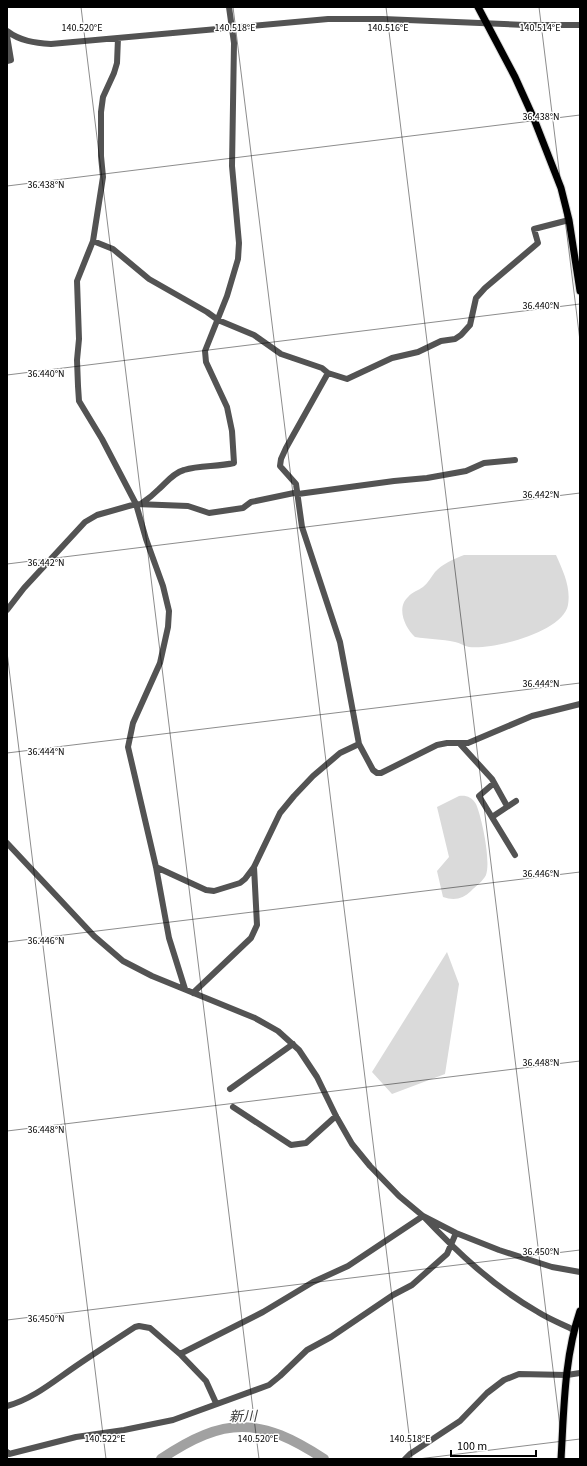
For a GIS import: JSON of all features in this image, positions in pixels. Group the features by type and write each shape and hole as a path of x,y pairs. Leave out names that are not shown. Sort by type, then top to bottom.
{"main road":[{"path":"478,7 515,77 534,119 561,188 569,220 580,291"},
{"path":"561,1459 567,1375 574,1330 579,1315"}],"street":[{"path":"7,610 24,588 85,522 96,515 139,503 160,489 171,477 182,470 234,463 232,431 227,407 206,362 205,351 233,279 239,251 232,166 234,43 229,7"},
{"path":"7,32 22,40 41,44 328,19 383,19 580,25"},
{"path":"7,36 11,60 7,61"},
{"path":"118,38 117,63 103,98 102,105 101,156 103,177 93,240 77,281 79,339 77,366 79,401 139,503 146,539 164,586 169,611 168,627 160,663 133,723 128,747 156,867 168,938 185,989"},
{"path":"93,240 113,249 149,279 207,312 218,320 254,335 281,354 322,368 328,373 347,378 392,358 418,352 440,341 455,340 462,335 470,325 476,298 485,288 538,243 534,229 569,220"},
{"path":"328,373 286,448 281,459 280,466 296,484 302,527 340,642 359,744 373,770 377,773 381,773 437,745 448,743 468,744 532,716 580,704"},
{"path":"139,503 188,506 209,513 243,508 251,502 294,493 298,494 427,478 466,471 484,463 515,460"},
{"path":"156,867 206,890 214,891 240,883 254,867 280,813 294,796 313,776 340,753 359,744"},
{"path":"460,744 494,783 507,806"},
{"path":"494,783 479,796 515,855"},
{"path":"492,817 516,801"},
{"path":"7,843 94,936 123,961 152,976 255,1018 278,1031 299,1050 317,1077 336,1116 352,1144 370,1166 400,1196 423,1216 450,1246 480,1272 539,1313 574,1330"},
{"path":"193,993 250,938 257,925 254,867"},
{"path":"230,1089 293,1044"},
{"path":"233,1107 291,1145 306,1143 336,1116"},
{"path":"423,1216 456,1234 499,1250 552,1267 580,1272"},
{"path":"180,1354 263,1312 314,1282 348,1266 423,1216"},
{"path":"9,1455 76,1437 124,1430 173,1420 269,1384 280,1376 307,1350 331,1337 393,1295 412,1285 448,1254 456,1234"},
{"path":"7,1406 34,1395 135,1327 139,1326 150,1328 180,1354 206,1380 216,1403"},
{"path":"405,1459 410,1454 460,1421 486,1393 504,1380 519,1374 567,1375 580,1373"}],"shaded area":[{"path":"464,555 556,555 566,579 569,598 568,605 563,615 541,631 494,646 469,647 457,642 415,637 411,633 403,618 402,612 404,602 411,594 425,585 441,567"},
{"path":"459,796 469,797 476,804 481,819 487,850 487,869 486,875 483,879 468,894 451,899 443,897 437,871 449,857 437,807"},
{"path":"447,952 459,984 445,1074 392,1094 372,1072"}],"waterway":[{"name":"新川","path":"161,1459 204,1435 224,1429 242,1427 261,1429 281,1435 324,1459"}]}
